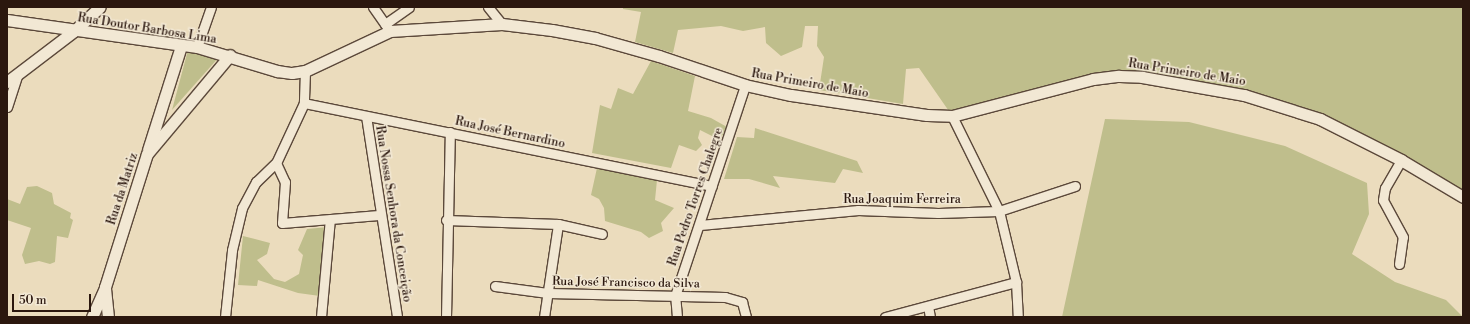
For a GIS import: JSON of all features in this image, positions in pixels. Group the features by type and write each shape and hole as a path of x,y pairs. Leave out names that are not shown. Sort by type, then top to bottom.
{"street":[{"path":"7,82 74,31 100,7"},
{"path":"197,48 210,7"},
{"path":"373,7 388,27 409,7"},
{"path":"488,7 502,24"},
{"name":"Rua Doutor Barbosa Lima","path":"7,20 197,48 230,55 284,73 304,71"},
{"name":"Rua Primeiro de Maio","path":"304,71 388,27 502,24 552,30 595,38 659,56 745,86 852,105 927,115 952,116 1093,79 1119,76 1142,77 1244,95 1295,110 1327,122 1401,160 1463,197"},
{"path":"147,154 181,46"},
{"name":"Rua da Matriz","path":"92,317 105,287 147,154 230,55"},
{"path":"225,317 232,250 242,208 256,182 276,163 304,103 304,71"},
{"path":"7,107 18,74"},
{"name":"Rua Pedro Torres Chalegre","path":"677,317 675,296 700,225 745,86"},
{"name":"Rua José Bernardino","path":"304,103 712,186"},
{"name":"Rua Nossa Senhora da Conceição","path":"366,116 379,214 397,317"},
{"path":"952,116 999,211 1016,282 1018,317"},
{"path":"446,317 446,220 450,132"},
{"path":"1399,264 1403,237 1382,200 1385,188 1401,160"},
{"path":"276,163 285,182 282,220 286,224 379,214"},
{"name":"Rua Joaquim Ferreira","path":"700,225 858,210 938,213 999,211 1076,186"},
{"path":"321,317 330,220"},
{"path":"446,220 558,224 602,234"},
{"path":"544,317 558,224"},
{"path":"885,317 1016,282"},
{"name":"Rua José Francisco da Silva","path":"494,286 548,293 737,299 742,302 746,317"},
{"name":"Rua da Matriz","path":"105,287 108,317"},
{"path":"928,306 930,317"}],"shaded area":[{"path":"623,7 1463,7 1463,193 1349,128 1235,92 1125,73 953,117 919,68 906,69 903,104 819,90 824,57 817,46 818,26 805,26 802,47 781,56 766,43 765,27 743,31 721,26 678,30 673,53 635,42 641,12 623,9"},
{"path":"188,50 220,56 172,110"},
{"path":"651,61 695,76 688,111 711,118 727,127 720,140 700,130 698,138 702,145 696,151 679,145 671,168 592,153 600,105 611,109 618,88 633,94"},
{"path":"1105,119 1189,122 1285,146 1367,183 1369,214 1352,254 1395,282 1446,300 1463,317 1062,317"},
{"path":"755,128 857,161 863,173 843,169 835,183 773,176 780,188 749,179 724,179 737,137 754,138"},
{"path":"597,168 657,180 655,200 674,208 661,223 663,231 649,238 641,232 605,221 604,208 599,199 591,195"},
{"path":"37,186 52,193 54,204 71,213 70,218 73,220 68,238 57,236 55,262 50,264 39,261 25,264 22,255 31,228 7,220 7,199 20,204 27,187"},
{"path":"328,227 320,296 298,293 258,280 257,286 238,285 243,236 270,243 267,254 257,260 274,279 285,282 299,274 303,255 298,250 307,229"}]}
